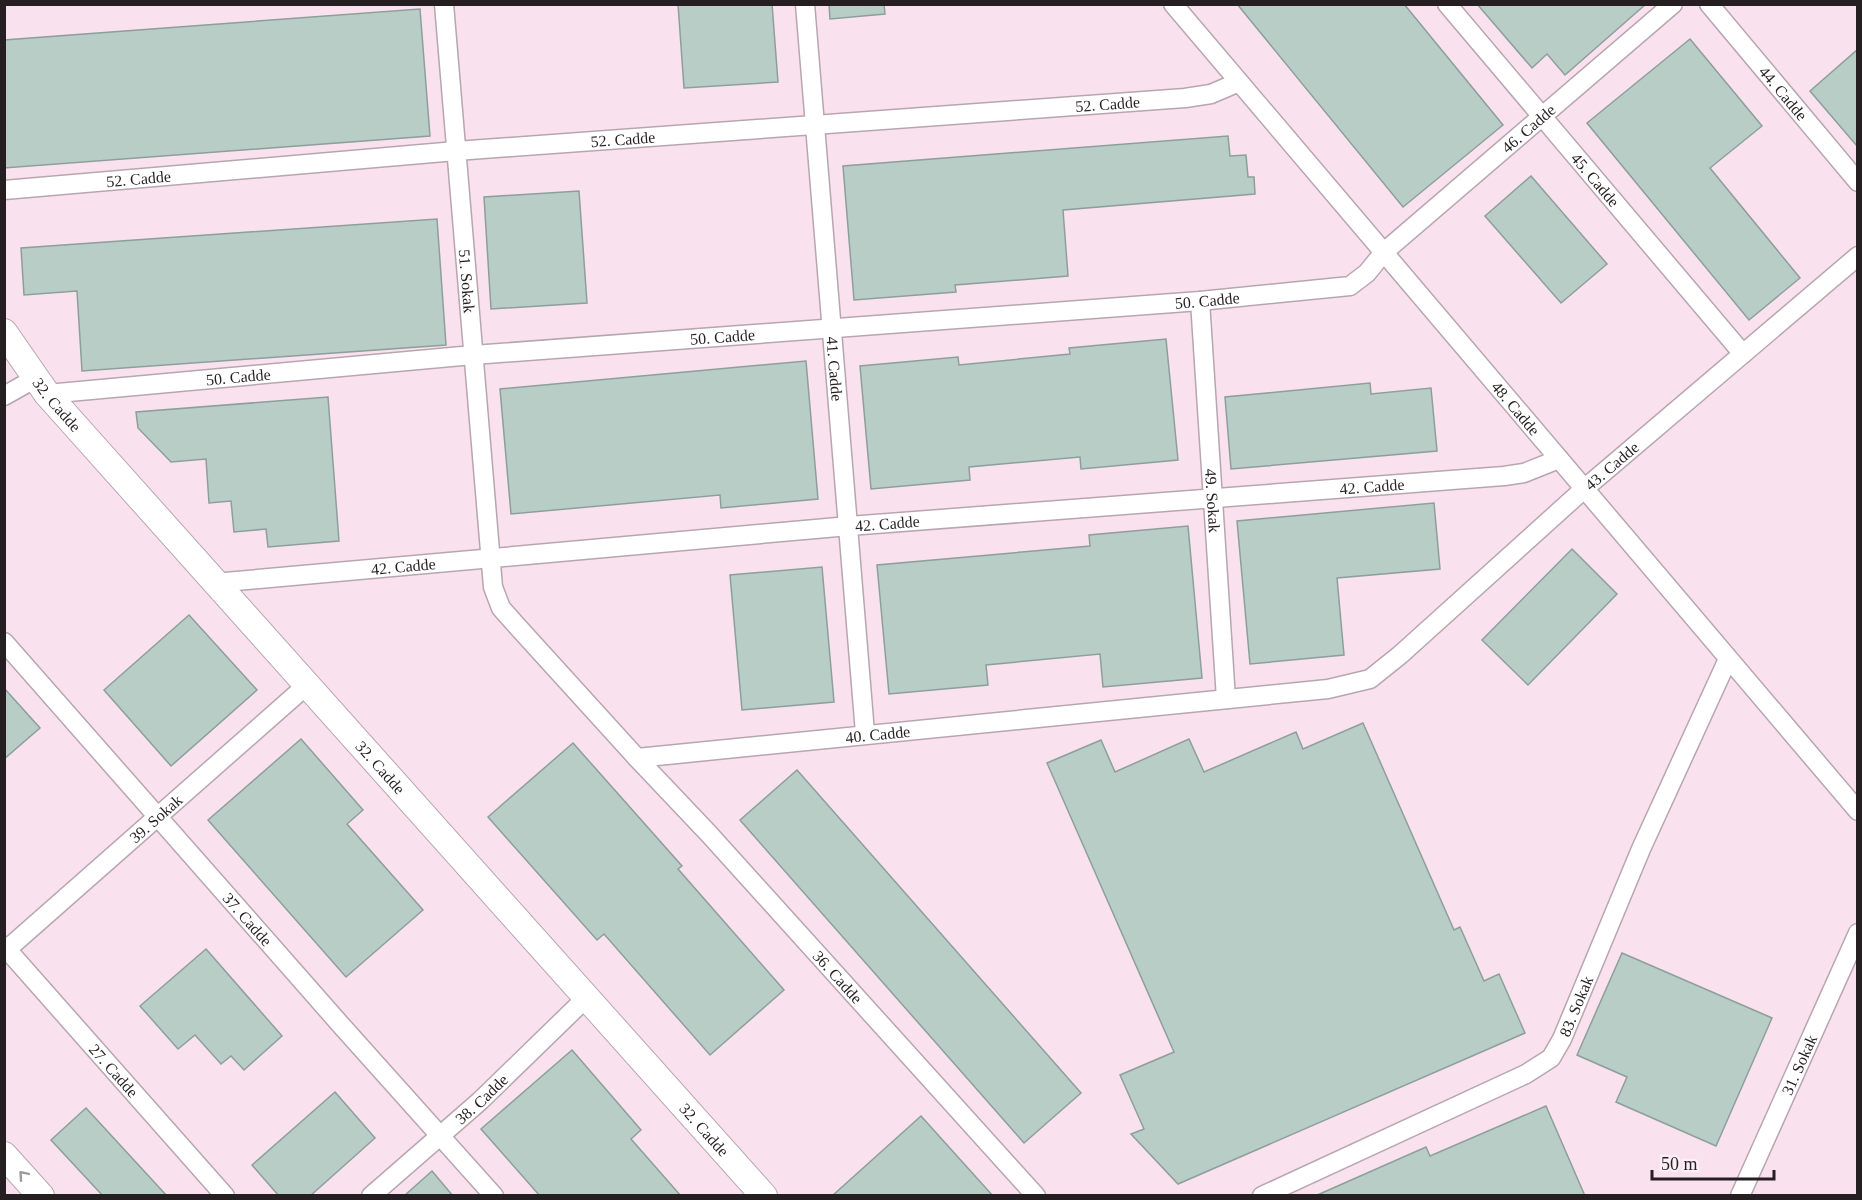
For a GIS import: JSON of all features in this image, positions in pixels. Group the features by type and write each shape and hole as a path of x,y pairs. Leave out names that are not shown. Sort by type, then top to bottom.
{"street":[{"name":"51. Sokak","path":"444,4 490,557"},
{"name":"41. Cadde","path":"805,4 866,733"},
{"name":"45. Cadde","path":"1447,4 1743,354"},
{"name":"46. Cadde","path":"1384,252 1674,4"},
{"name":"44. Cadde","path":"1708,4 1857,182"},
{"name":"48. Cadde","path":"1183,8 1239,82 1857,811"},
{"name":"52. Cadde","path":"4,189 456,151 1185,98 1211,94 1239,82"},
{"name":"50. Cadde","path":"4,396 41,386 834,329 1200,301 1350,286 1368,273 1384,252"},
{"name":"43. Cadde","path":"1370,679 1400,655 1584,489 1857,256"},
{"name":"49. Sokak","path":"1200,301 1226,699"},
{"name":"32. Cadde","path":"4,332 41,386 214,583 764,1196"},
{"name":"42. Cadde","path":"214,583 849,526 1504,476 1524,473 1559,459"},
{"path":"490,557 493,587 501,608 638,758"},
{"name":"37. Cadde","path":"4,642 494,1196"},
{"name":"83. Sokak","path":"1262,1196 1286,1190 1526,1074 1551,1058 1562,1039 1641,849 1728,659"},
{"name":"40. Cadde","path":"638,758 866,733 1328,689 1370,679"},
{"name":"39. Sokak","path":"6,949 307,685"},
{"name":"36. Cadde","path":"638,758 717,842 1036,1196"},
{"name":"31. Sokak","path":"1740,1195 1857,933"},
{"name":"27. Cadde","path":"6,949 225,1196"},
{"name":"38. Cadde","path":"371,1196 480,1101 586,998"},
{"path":"4,1155 41,1196"}],"shaded area":[{"path":"5,5 1857,5 1857,1195 5,1195"}],"building":[{"path":"678,4 772,4 778,82 684,88"},
{"path":"829,4 884,4 885,14 830,19"},
{"path":"1237,4 1404,4 1503,125 1403,207"},
{"path":"1477,4 1646,4 1565,75 1547,54 1532,68"},
{"path":"420,9 430,136 4,168 4,40"},
{"path":"1690,39 1762,126 1710,168 1800,278 1749,320 1587,123"},
{"path":"1857,50 1857,146 1810,91"},
{"path":"1228,136 1230,156 1246,155 1248,177 1254,177 1255,194 1063,210 1068,276 955,285 956,292 854,300 843,166"},
{"path":"1531,176 1607,264 1561,303 1485,216"},
{"path":"579,191 587,303 491,309 484,197"},
{"path":"437,219 446,345 82,371 77,291 24,295 21,248"},
{"path":"1166,339 1178,460 1081,469 1080,457 969,467 970,480 871,489 860,366 958,357 959,365 1070,354 1069,348"},
{"path":"806,361 818,499 721,508 720,495 511,514 500,389"},
{"path":"1370,383 1371,394 1431,388 1437,451 1231,469 1225,397"},
{"path":"328,397 339,541 268,547 266,529 234,532 231,501 209,503 206,459 171,462 138,428 136,412"},
{"path":"1434,503 1440,569 1337,578 1344,655 1250,664 1237,521"},
{"path":"1188,526 1202,678 1103,687 1100,654 986,665 988,685 889,694 877,565 1090,546 1089,535"},
{"path":"1572,549 1617,594 1528,685 1482,640"},
{"path":"822,567 834,702 742,710 730,575"},
{"path":"189,615 257,690 171,766 104,690"},
{"path":"4,688 40,728 4,759"},
{"path":"1363,723 1454,930 1460,927 1484,981 1499,974 1525,1033 1178,1184 1131,1134 1144,1129 1120,1075 1174,1052 1047,763 1101,740 1115,772 1189,739 1204,772 1296,732 1303,749"},
{"path":"301,739 363,810 347,824 423,910 346,977 208,820"},
{"path":"573,743 682,866 678,869 784,990 710,1055 604,934 597,940 488,817"},
{"path":"797,770 1081,1093 1024,1143 740,820"},
{"path":"206,949 282,1036 244,1070 231,1056 221,1064 195,1035 178,1049 140,1006"},
{"path":"1622,953 1772,1018 1716,1146 1616,1102 1627,1077 1577,1055"},
{"path":"572,1050 641,1130 631,1139 681,1196 540,1196 481,1129"},
{"path":"335,1092 375,1138 310,1196 279,1196 252,1165"},
{"path":"1546,1106 1585,1196 1315,1196 1426,1147 1430,1156"},
{"path":"86,1108 167,1196 103,1196 51,1140"},
{"path":"921,1116 993,1196 832,1196"},
{"path":"432,1171 453,1196 404,1196"}]}
